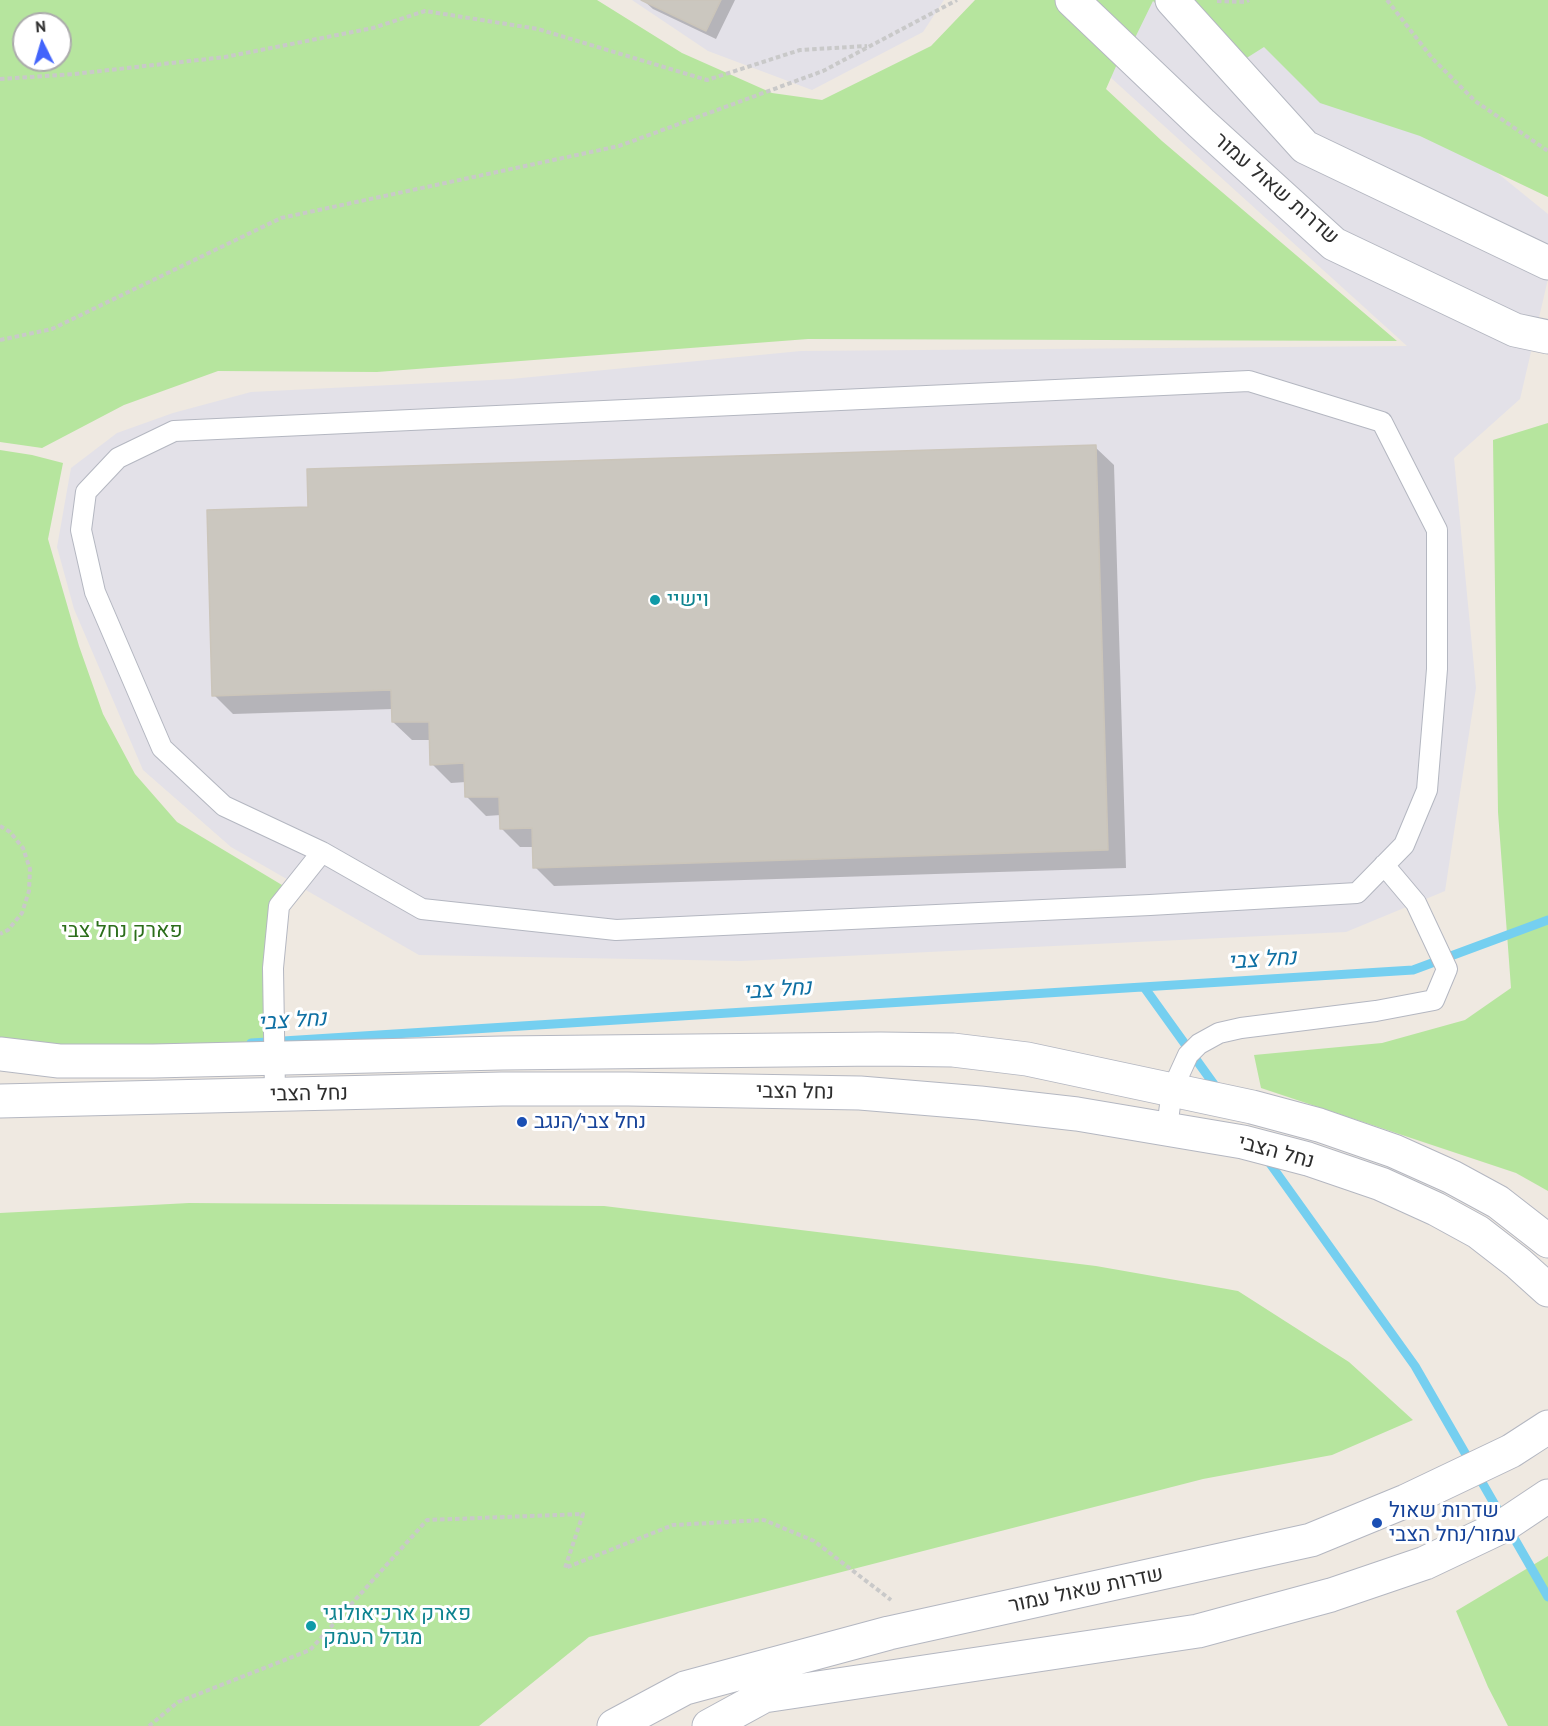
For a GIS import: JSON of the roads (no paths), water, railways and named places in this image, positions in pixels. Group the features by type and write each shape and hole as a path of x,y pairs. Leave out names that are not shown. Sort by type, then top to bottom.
{"street":[{"name":"שדרות שאול עמור","path":"1072,0 1201,123 1334,244 1515,330 1548,337"},
{"path":"1172,0 1305,147 1548,263"},
{"name":"נחל הצבי","path":"0,1054 59,1061 784,1049 952,1050 1027,1059 1319,1125 1394,1151 1452,1177 1498,1202 1548,1241"},
{"name":"נחל הצבי","path":"0,1101 502,1089 628,1089 860,1093 1077,1114 1167,1128 1265,1148 1308,1159 1381,1184 1479,1232 1548,1290"},
{"name":"שדרות שאול עמור","path":"614,1726 685,1688 924,1625 1311,1540 1406,1500 1511,1451 1548,1427"},
{"path":"708,1726 764,1696 1198,1631 1331,1595 1425,1563 1503,1526 1548,1496"}],"lane":[{"path":"1249,381 1382,422 1437,530 1437,669 1427,790 1404,845 1384,865 1358,893 616,930 422,909 322,852 224,806 162,748 95,592 81,530 86,492 118,458 174,431 1249,381"},
{"path":"275,1094 273,968 279,906 322,852"},
{"path":"1167,1128 1172,1090 1188,1055 1199,1044 1219,1033 1241,1028 1376,1011 1434,1000 1446,969 1416,903 1384,865"}],"waterway":[{"name":"נחל צבי","path":"251,1043 1413,970 1548,920"},
{"path":"1144,987 1218,1090"},
{"path":"1266,1158 1415,1366 1548,1597"}],"place":[{"name":"וישיי","path":"655,600"},
{"name":"נחל צבי/הנגב","path":"522,1122"},
{"name":"שדרות שאול עמור/נחל הצבי","path":"1377,1523"},
{"name":"פארק ארכיאולוגי מגדל העמק","path":"311,1626"}],"park label":[{"name":"פארק נחל צבי","path":"122,931"}]}
